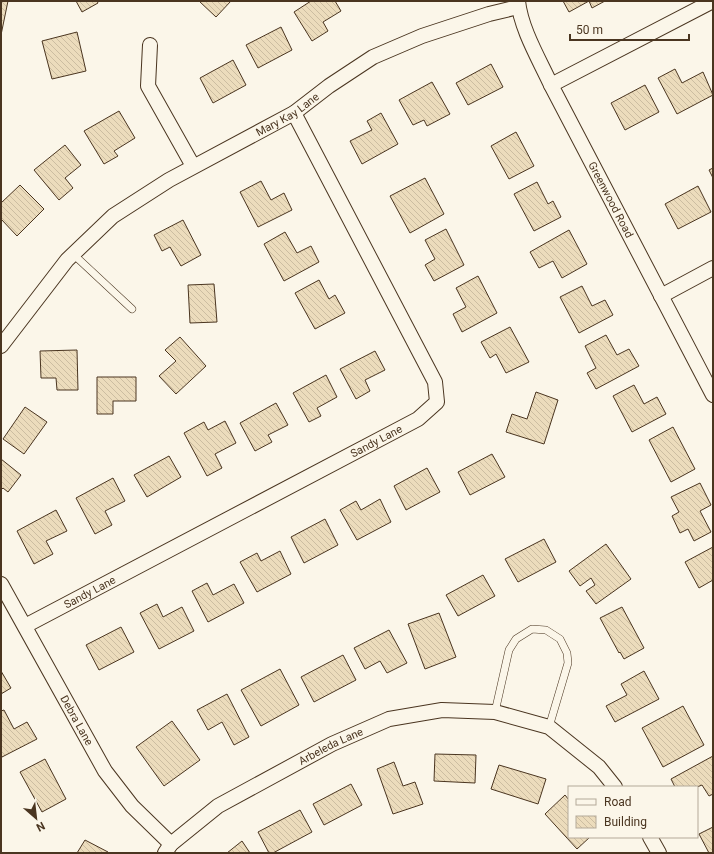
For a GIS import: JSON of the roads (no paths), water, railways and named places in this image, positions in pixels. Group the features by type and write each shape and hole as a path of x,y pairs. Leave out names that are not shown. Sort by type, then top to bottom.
{"street":[{"path":"551,85 713,1"},
{"name":"Greenwood Road","path":"518,4 528,35 551,85 713,395"},
{"name":"Mary Kay Lane","path":"1,346 67,260 113,216 193,166 294,113 329,86 373,57 422,36 518,4"},
{"path":"150,45 148,86 193,166"},
{"name":"Sandy Lane","path":"25,626 418,419 437,402 435,382 294,113"},
{"path":"661,296 713,268"},
{"name":"Debra Lane","path":"1,584 104,771 168,849"},
{"name":"Arbeleda Lane","path":"168,849 218,806 332,744 389,719 442,710 495,712 548,727"},
{"path":"548,727 599,767 614,786"},
{"path":"651,838 659,853"}],"lane":[{"path":"73,254 132,309"},
{"path":"495,712 509,650 516,639 532,629 546,630 560,639 567,653 568,663 548,727"}]}
